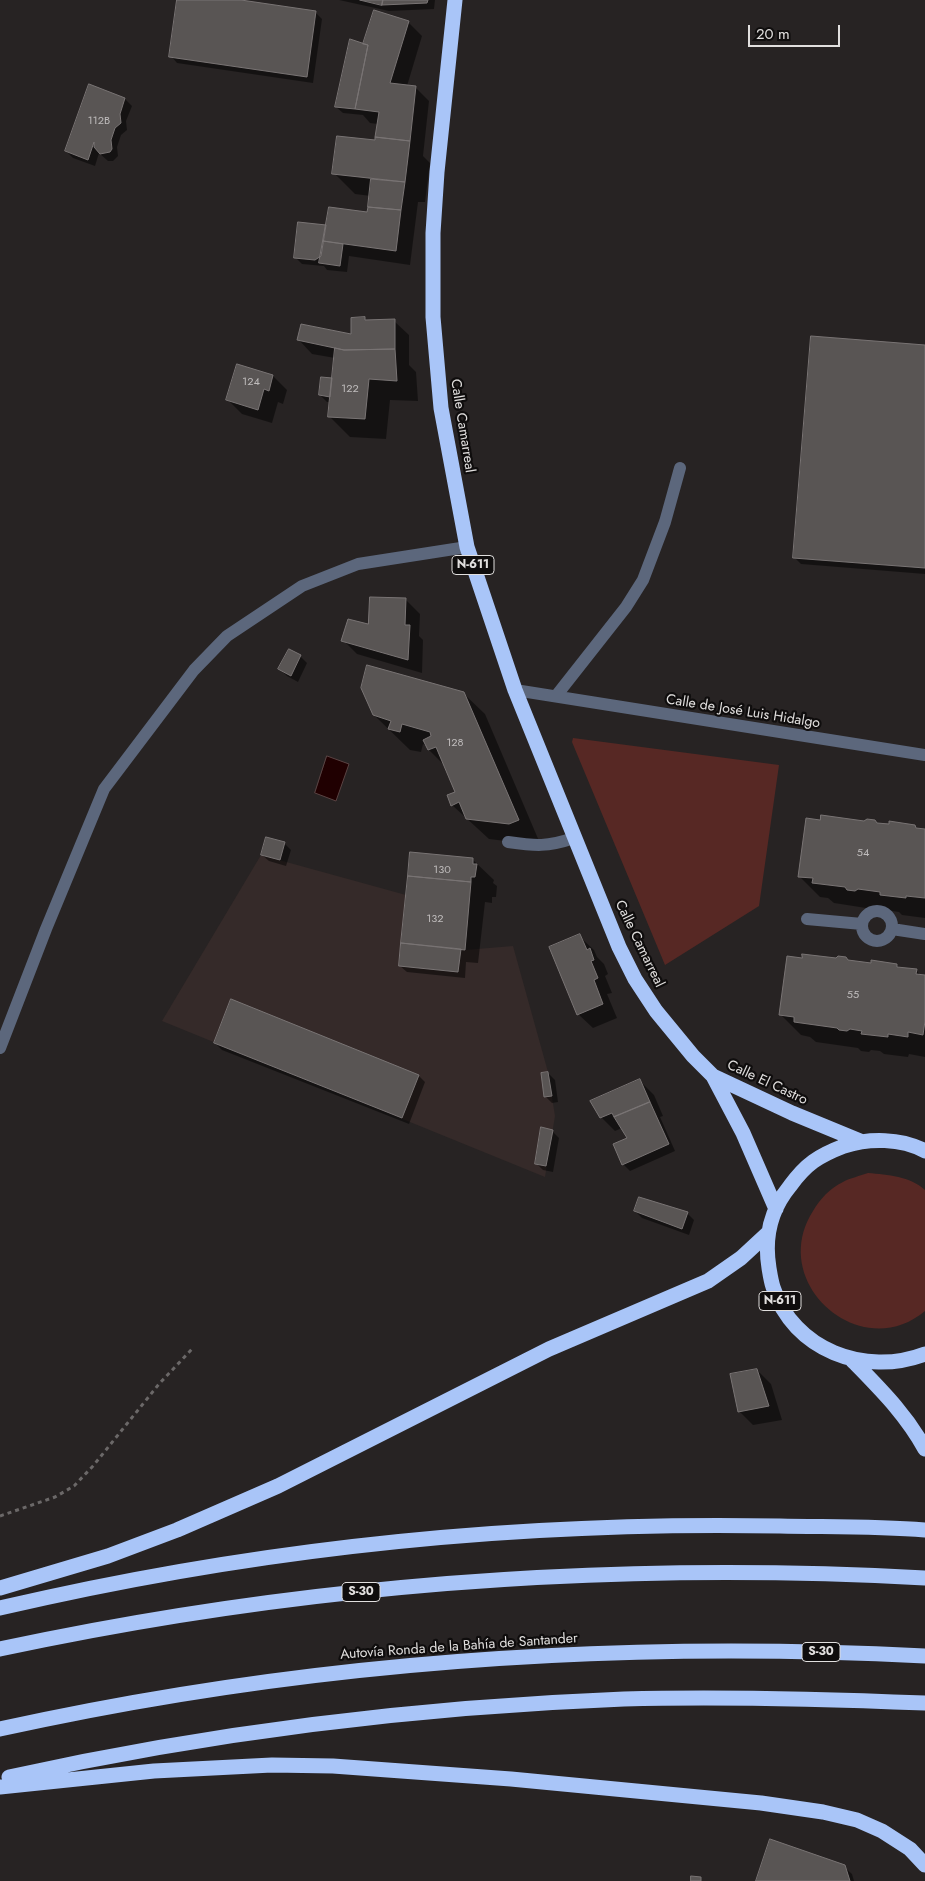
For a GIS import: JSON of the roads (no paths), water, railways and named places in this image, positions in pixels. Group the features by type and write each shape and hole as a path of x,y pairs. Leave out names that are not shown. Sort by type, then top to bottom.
{"highway":[{"name":"Calle Camarreal","path":"456,0 437,172 433,233 433,317 441,408 467,547 515,690 616,939 635,979 656,1011 673,1034 713,1076"},
{"name":"Calle El Castro","path":"713,1076 792,1113 860,1141"},
{"name":"Calle El Castro","path":"713,1076 743,1133 776,1209"},
{"name":"N-611","path":"925,1151 911,1145 893,1141 860,1141 828,1152 804,1168 783,1194 768,1233 767,1255 773,1287 788,1316 809,1339 837,1355 852,1360 868,1362 900,1361 925,1354"},
{"path":"0,1588 108,1556 177,1530 278,1486 549,1349 708,1281 741,1258 768,1233"},
{"name":"N-611","path":"852,1360 896,1406 913,1428 925,1449"},
{"path":"0,1608 119,1582 218,1564 395,1540 646,1526 735,1525 925,1530"},
{"name":"S-30","path":"0,1649 157,1619 245,1606 492,1580 725,1572 925,1578"},
{"name":"Autovía Ronda de la Bahía de Santander","path":"0,1729 103,1708 248,1684 325,1674 462,1661 561,1655 716,1650 925,1656"},
{"path":"0,1779 80,1761 230,1735 344,1719 435,1711 566,1702 703,1698 800,1698 925,1703"},
{"path":"0,1786 154,1771 272,1765 333,1766 511,1779 776,1805 823,1812 857,1820 882,1831 910,1849 925,1865"}],"street":[{"path":"556,696 626,607 644,580 665,522 680,468"},
{"path":"0,1048 46,929 104,789 194,670 227,636 302,586 358,564 467,547"},
{"name":"Calle de José Luis Hidalgo","path":"515,690 925,755"},
{"path":"508,842 538,846 554,845 574,838"},
{"path":"880,911 887,914 892,921 892,929 889,936 882,941 874,942 862,932 862,924 865,916 872,912 880,911"},
{"path":"807,919 862,924"},
{"path":"892,929 925,934"}]}
